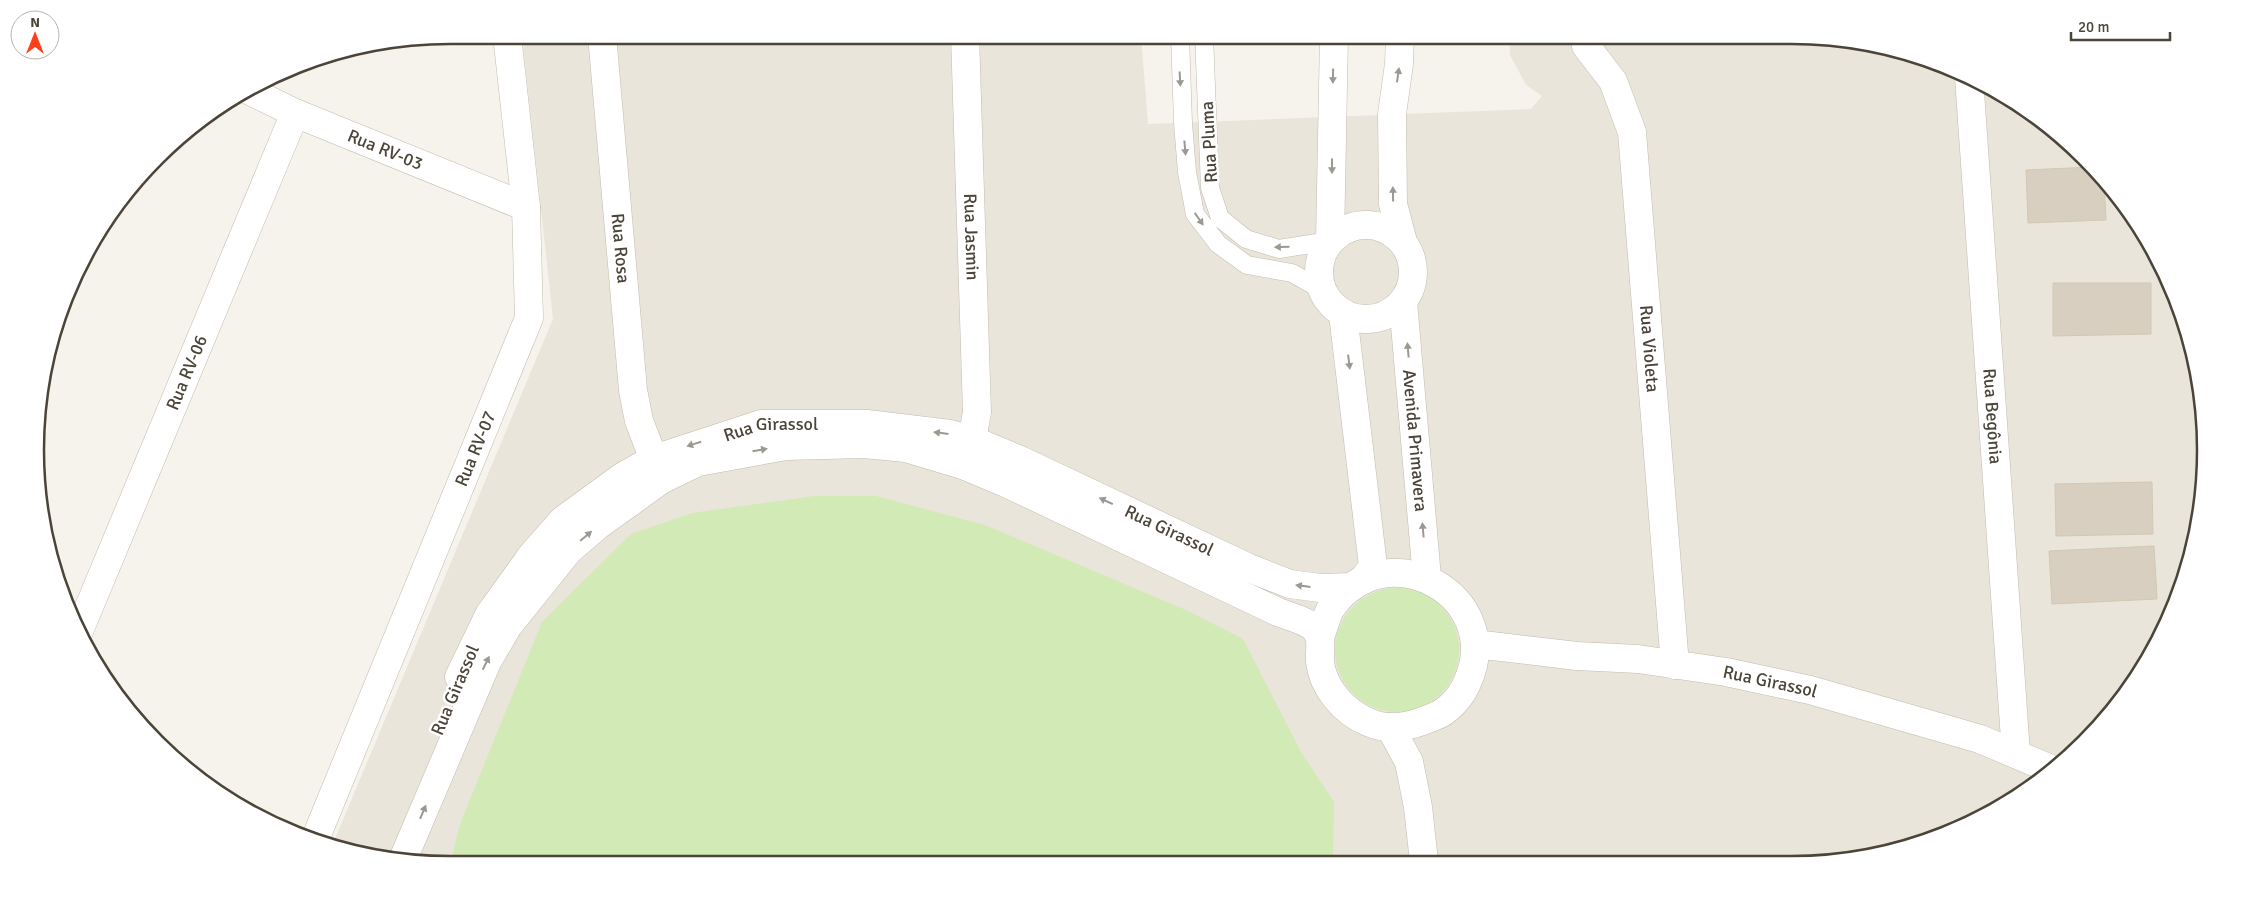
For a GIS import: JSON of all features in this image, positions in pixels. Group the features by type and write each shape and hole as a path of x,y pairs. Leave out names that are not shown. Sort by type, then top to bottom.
{"street":[{"name":"Rua RV-07","path":"317,834 529,318 526,207 508,44"},
{"name":"Rua Rosa","path":"603,44 633,390 640,421 657,469"},
{"name":"Rua Jasmin","path":"965,44 977,412 968,452"},
{"path":"1330,241 1334,44"},
{"name":"Avenida Primavera","path":"1400,44 1392,114 1393,204 1403,242 1411,255 1414,272 1411,288 1403,302 1428,578"},
{"name":"Rua Violeta","path":"1586,46 1612,81 1632,132 1674,665"},
{"name":"Rua Begônia","path":"1970,85 2016,754"},
{"name":"Rua RV-03","path":"255,94 295,113 526,207"},
{"name":"Rua RV-06","path":"82,621 295,113"},
{"path":"1403,242 1390,231 1375,225 1359,225 1343,230 1330,241 1323,252 1319,264 1322,290 1331,304 1343,314 1359,319 1376,319 1391,313 1403,302"},
{"path":"1343,314 1373,566 1357,584"},
{"name":"Rua Girassol","path":"386,851 464,666 489,615 532,555 563,520 622,477 657,469 761,424 867,424 950,434 968,452 1006,483 1278,612 1312,626 1320,637"},
{"name":"Rua Girassol","path":"968,452 1290,584 1320,588 1357,584 1384,573 1406,573 1428,578 1445,589 1460,603 1470,621 1475,644 1473,670 1462,693 1440,715 1412,726 1390,727 1368,722 1346,709 1329,688 1320,663 1320,637 1331,609 1357,584"},
{"name":"Rua Girassol","path":"405,854 486,662 508,626 568,550 597,526 657,469"},
{"name":"Rua Girassol","path":"1475,644 1577,656 1638,659 1726,672 1810,690 1980,739 2045,767"},
{"path":"1390,727 1409,762 1418,807 1423,856"}],"lane":[{"name":"Rua Pluma","path":"1180,44 1187,172 1195,214 1218,244 1247,265 1292,273 1322,290"},
{"name":"Rua Pluma","path":"1204,44 1210,188 1220,218 1246,239 1279,249 1330,241"}],"shaded area":[{"path":"523,44 1142,44 1148,124 1531,109 1542,96 1526,85 1510,55 1509,44 1791,44 1844,47 1922,65 1994,98 2017,112 2059,145 2096,182 2113,203 2143,247 2176,319 2194,397 2197,450 2194,503 2176,581 2155,630 2129,676 2096,718 2078,737 2059,755 2017,788 1971,814 1922,835 1844,853 1791,856 450,856 397,853 335,839 553,319"}],"green space":[{"path":"814,496 876,496 985,525 1186,610 1243,639 1301,752 1334,802 1333,856 452,856 460,824 542,622 631,534 692,513"},
{"path":"1397,588 1421,592 1441,606 1455,626 1459,650 1455,674 1441,694 1421,708 1397,712 1373,708 1353,694 1339,674 1335,650 1339,626 1353,606 1373,592"}],"building":[{"path":"2082,167 2105,193 2106,220 2028,223 2026,170"},
{"path":"2053,283 2151,283 2151,334 2053,336"},
{"path":"2152,482 2153,534 2056,536 2055,484"},
{"path":"2154,546 2157,599 2052,604 2049,551"}]}
